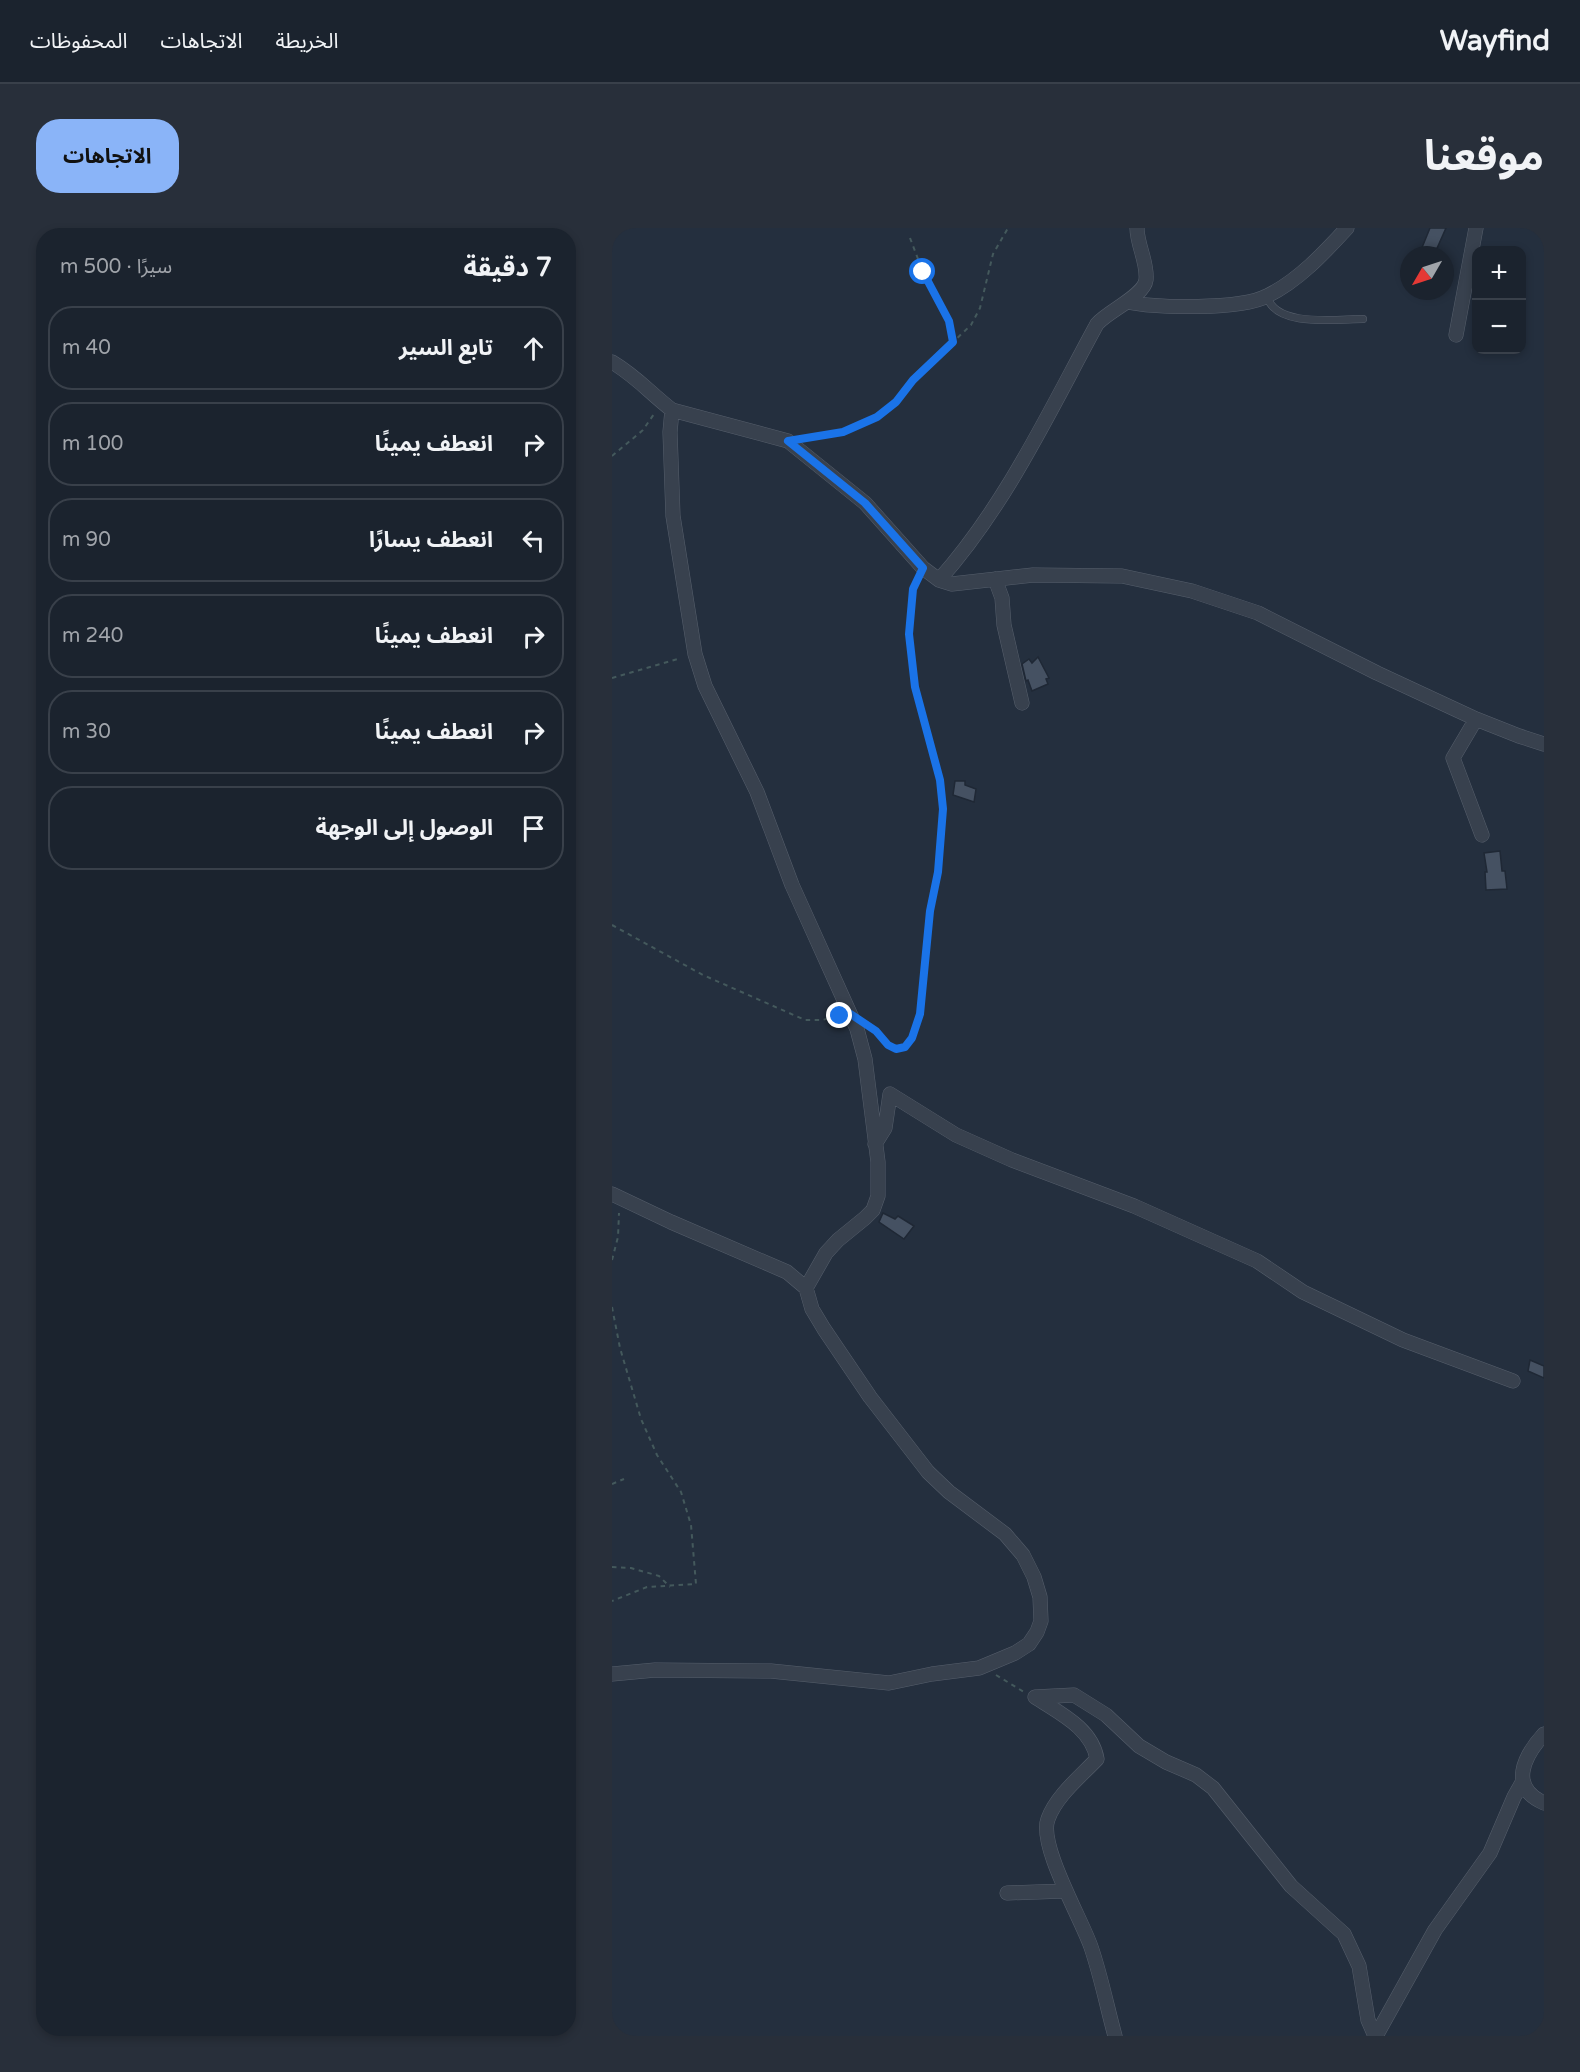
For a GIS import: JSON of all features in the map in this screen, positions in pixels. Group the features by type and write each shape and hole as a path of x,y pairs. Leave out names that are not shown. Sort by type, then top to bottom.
{"street":[{"path":"939,580 966,550 1031,446 1097,324 1111,311 1139,293 1146,282 1137,228"},
{"path":"1126,302 1185,307 1234,304 1267,297 1324,253 1347,228"},
{"path":"1456,335 1476,228"},
{"path":"612,362 646,386 672,410 788,441 865,503 923,568 939,580 952,584 1033,575 1122,576 1192,591 1258,613 1377,673 1476,719 1544,744"},
{"path":"672,410 670,432 673,516 695,654 705,686 757,792 792,885 857,1029 865,1059 880,1188 876,1203 865,1218 826,1253 806,1288"},
{"path":"995,579 1002,598 1004,625 1022,703"},
{"path":"1476,719 1453,758 1482,835"},
{"path":"875,1144 885,1128 890,1094 956,1135 1012,1160 1134,1206 1257,1261 1303,1292 1403,1340 1513,1381"},
{"path":"612,1674 655,1670 771,1671 889,1683 932,1674 979,1668 1015,1653 1029,1644 1041,1621 1040,1597 1034,1576 1023,1555 1005,1534 949,1492 928,1472 870,1397 824,1329 812,1308 806,1288 787,1272 616,1196"},
{"path":"1035,1697 1074,1695 1106,1715 1139,1746 1166,1762 1196,1774 1213,1788 1291,1886 1344,1934 1359,1966 1368,2020 1376,2036"},
{"path":"1035,1697 1080,1727 1095,1748 1097,1759 1059,1801 1046,1821 1047,1835 1064,1891 1092,1948 1115,2036"},
{"path":"1544,1734 1526,1758 1522,1773 1528,1791 1544,1803"},
{"path":"1376,2036 1435,1930 1490,1852 1523,1781"},
{"path":"1007,1893 1064,1891"}],"lane":[{"path":"1267,297 1276,312 1296,319 1363,319"}],"path":[{"path":"788,441 843,432 877,417 896,402 913,380 971,325 980,308 993,254 1008,228"},
{"path":"910,238 923,272 949,321 953,342"},
{"path":"612,456 644,430 654,415 659,400"},
{"path":"871,1027 888,1045 896,1049 905,1047 912,1038 920,1014 930,911 938,872 943,809 940,780 915,687 909,634 913,589 923,568"},
{"path":"612,678 695,654"},
{"path":"612,925 703,975 805,1020 822,1020 849,1013"},
{"path":"612,1260 618,1237 616,1196"},
{"path":"612,1307 620,1348 641,1419 657,1455 681,1492 691,1525 696,1584 647,1587 612,1601"},
{"path":"612,1484 624,1479"},
{"path":"612,1567 631,1568 659,1576 669,1587"},
{"path":"979,1668 1035,1697"}],"building":[{"path":"1430,228 1446,228 1438,246 1423,246"},
{"path":"1038,657 1049,678 1046,679 1048,684 1032,691 1028,680 1026,681 1022,664 1029,659 1032,663"},
{"path":"955,781 965,781 965,785 976,789 974,802 953,795"},
{"path":"1500,851 1507,889 1486,890 1485,872 1487,872 1484,853"},
{"path":"883,1213 895,1219 898,1216 914,1226 904,1239 879,1222"},
{"path":"1530,1360 1544,1366 1544,1378 1528,1371"}],"route":[{"path":"840,1016 849,1013 876,1031 888,1045 896,1049 905,1047 912,1038 920,1014 930,911 938,872 943,809 940,780 915,687 909,634 913,589 923,568 865,503 788,441 843,432 877,417 896,402 913,380 953,342 949,321 923,272"}]}
